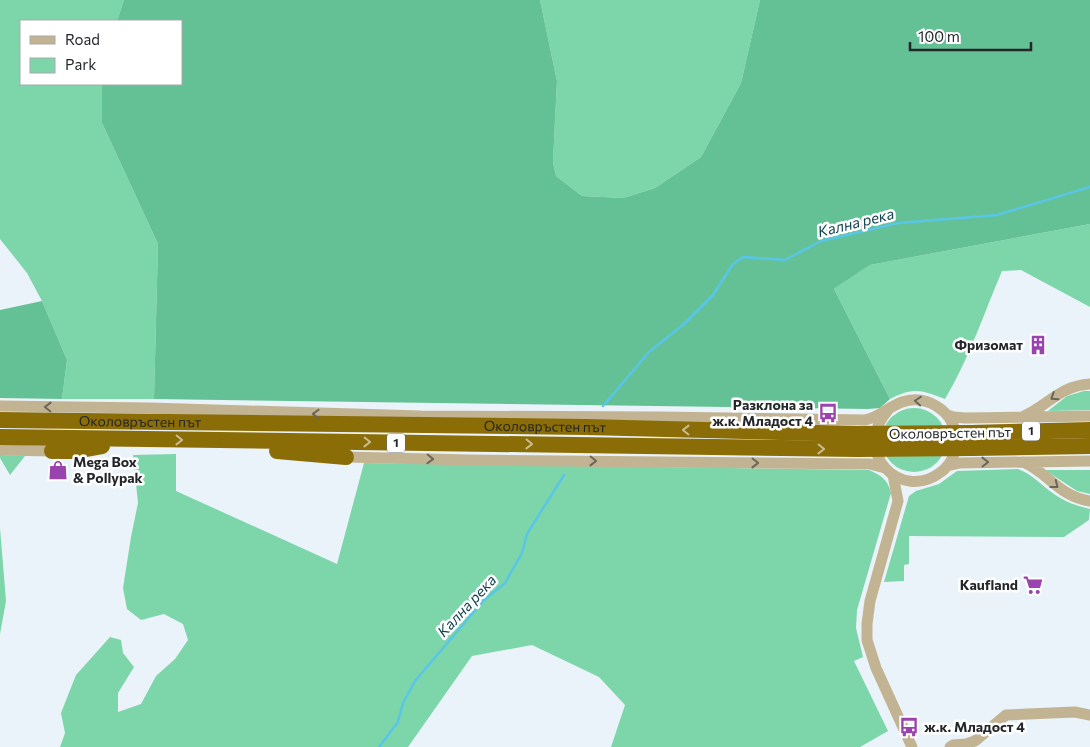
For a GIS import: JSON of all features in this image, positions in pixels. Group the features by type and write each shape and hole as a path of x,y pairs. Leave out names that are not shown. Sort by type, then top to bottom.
{"highway":[{"path":"337,424 382,415"},
{"path":"446,416 487,426"},
{"name":"Околовръстен път","path":"0,420 487,426 858,442"},
{"name":"Околовръстен път","path":"0,437 146,440 858,442 972,440 1090,430"},
{"path":"52,451 74,451 146,440"},
{"path":"213,440 252,449 346,457"},
{"name":"Околовръстен път","path":"972,440 1090,446"}],"street":[{"path":"1020,417 1027,415 1066,389 1090,384"},
{"path":"346,457 870,464 889,471 908,481 916,481 937,475 947,466 954,454 956,440 954,426 947,415 936,405 922,400 900,402 888,410 877,425 875,434 876,452 889,471 897,487 898,500 870,600 867,640 876,668 912,747"},
{"name":"Околовръстен път","path":"0,406 382,415 865,420 877,417 888,410"},
{"path":"947,415 965,418 1090,416"},
{"path":"0,450 52,451"},
{"path":"947,466 960,462 1090,461"},
{"path":"1023,462 1067,494 1090,501"},
{"path":"898,500 916,481"},
{"path":"950,747 975,741 1006,714 1075,712 1090,715"}],"green space":[{"path":"0,0 124,0 117,20 20,20 20,85 102,85 102,123 158,244 154,399 62,399 67,360 42,301 27,273 0,239"},
{"path":"124,0 540,0 557,81 553,162 556,176 582,196 623,198 655,188 701,157 741,83 760,0 1090,0 1090,224 870,265 834,289 890,399 880,408 154,399 158,244 102,123 102,85 182,85 182,20 117,20"},
{"path":"540,0 760,0 741,83 701,157 655,188 623,198 582,196 556,176 553,162 557,81"},
{"path":"1090,224 1090,307 1021,270 1002,271 969,352 945,399 923,392 912,391 890,399 834,289 870,265"},
{"path":"42,301 67,360 62,399 0,398 0,310"},
{"path":"1090,391 1090,410 1048,411 1067,396"},
{"path":"914,408 926,410 937,417 944,428 946,440 944,452 937,463 926,470 914,472 902,470 891,463 884,452 882,440 884,428 891,417 902,410"},
{"path":"176,454 176,491 337,564 364,463 869,470 883,478 891,493 857,610 856,628 863,657 854,661 888,731 860,747 611,747 625,705 599,677 532,645 472,656 408,747 60,747 65,733 61,713 76,675 110,637 121,640 123,653 134,667 118,693 118,712 141,704 156,676 175,659 188,640 183,624 164,614 141,620 127,609 123,588 138,503 133,455"},
{"path":"0,455 25,456 10,475"},
{"path":"1018,469 1062,499 1090,509 1089,520 1064,537 909,536 909,564 904,565 904,581 884,582 909,496 916,491 939,484 957,471"},
{"path":"1045,470 1090,470 1090,494 1077,491"},
{"path":"0,528 6,601 0,634"}],"waterway":[{"name":"Кална река","path":"603,406 649,352 684,324 713,295 733,264 743,257 785,260 821,241 898,223 997,215 1090,187"},
{"name":"Кална река","path":"379,747 398,722 403,703 415,681 484,600 505,583 522,553 527,534 564,475"}],"place":[{"name":"Фризомат","path":"1038,345"},
{"name":"Разклона за ж.к. Младост 4","path":"828,413"},
{"name":"Mega Box & Pollypak","path":"58,470"},
{"name":"Kaufland","path":"1033,585"},
{"name":"ж.к. Младост 4","path":"909,727"}]}
